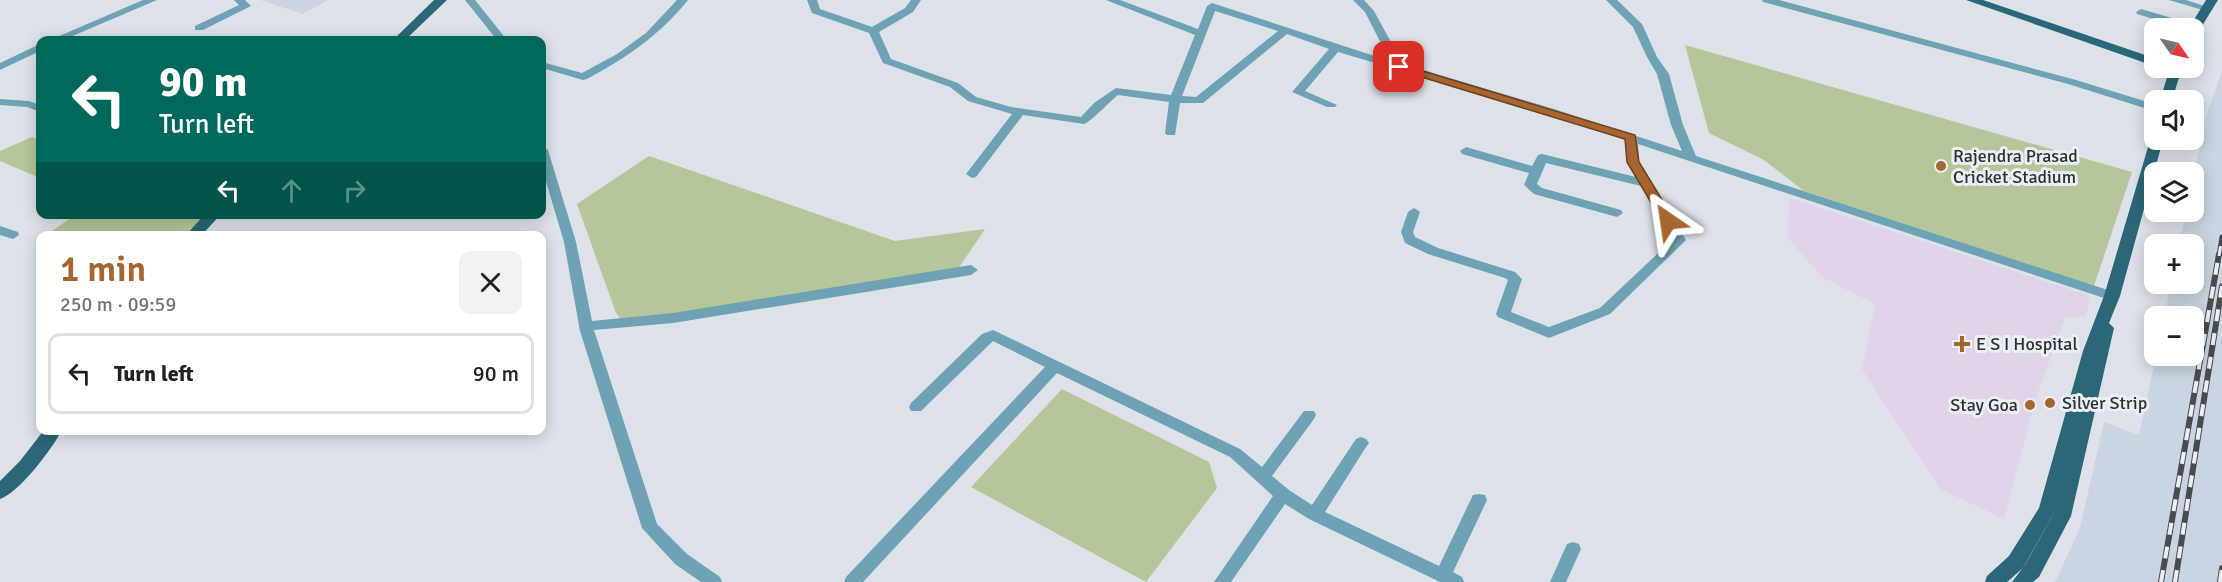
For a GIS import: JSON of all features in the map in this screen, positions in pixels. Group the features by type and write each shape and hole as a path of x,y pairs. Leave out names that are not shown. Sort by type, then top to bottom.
{"main road":[{"path":"403,36 441,0"},
{"path":"1972,0 2144,59"},
{"path":"2201,18 2209,4"},
{"path":"1994,582 2016,562 2048,509 2091,351 2112,296 2153,150"},
{"path":"197,231 209,219"},
{"path":"2021,582 2032,571 2062,516 2102,354 2112,296"},
{"path":"0,492 26,466 50,435"}],"street":[{"path":"64,36 152,0"},
{"path":"199,28 246,6 239,0"},
{"path":"470,0 499,36"},
{"path":"546,66 583,77 621,56 650,35 682,0"},
{"path":"812,0 816,11 873,31 887,61 954,85 972,99 1020,111 1084,121 1098,105 1116,92 1199,101 1286,30"},
{"path":"873,31 909,10 916,0"},
{"path":"1111,0 1200,33"},
{"path":"1358,0 1369,11 1399,67"},
{"path":"1611,0 1638,26 1663,74 1677,125 1689,156"},
{"path":"1767,0 2072,82 2144,105"},
{"path":"2174,0 2209,4"},
{"path":"1171,133 1175,99 1212,3 1336,47 1631,137 1835,207 2112,296"},
{"path":"2141,12 2159,18"},
{"path":"1330,105 1298,92 1336,47"},
{"path":"0,67 36,49"},
{"path":"0,102 29,104 36,107"},
{"path":"972,174 1020,111"},
{"path":"1414,212 1407,232 1410,240 1433,251 1510,275 1515,279 1503,314 1549,333 1605,311 1680,240 1633,162 1631,137"},
{"path":"1466,151 1535,171"},
{"path":"1617,213 1538,191 1530,185 1542,158 1645,183"},
{"path":"546,163 570,242 586,327 650,528 681,559 714,582"},
{"path":"0,230 14,235"},
{"path":"586,327 606,322 640,322 673,318 971,270"},
{"path":"916,407 987,338 993,335 1235,453 1283,495 1315,514 1449,579 1479,500"},
{"path":"852,582 1055,366"},
{"path":"1263,477 1309,415"},
{"path":"1315,514 1361,443"},
{"path":"1222,582 1283,495"},
{"path":"1558,582 1572,549"}],"shaded area":[{"path":"260,0 328,0 303,14"},
{"path":"2222,71 2222,582 2055,582 2080,528 2104,422 2139,435 2154,366 2204,366 2204,306 2166,306 2169,294 2204,294 2204,234 2181,234 2184,222 2204,222 2204,162 2197,162 2199,150 2204,150 2204,127"},
{"name":"E S I Hospital","path":"1790,198 2090,296 2086,316 2065,318 2036,398 2004,519 1940,489 1862,369 1875,304 1822,277 1787,237"}],"green space":[{"name":"Rajendra Prasad Cricket Stadium","path":"1685,45 2132,172 2094,286 1804,191 1764,160 1709,133"},
{"path":"32,137 36,138 36,176 0,161 0,151"},
{"path":"649,156 895,241 985,229 958,269 624,324 616,313 577,204"},
{"path":"69,219 202,219 189,231 52,231"},
{"path":"1062,389 1209,462 1217,488 1146,582 971,487"}],"railway":[{"path":"2219,256 2222,237"},
{"path":"2161,582 2219,254"},
{"path":"2175,582 2222,286"},
{"path":"2220,582 2222,568"}],"place":[{"name":"Rajendra Prasad Cricket Stadium","path":"1941,166"},
{"name":"E S I Hospital","path":"1962,344"},
{"name":"Silver Strip","path":"2050,403"},
{"name":"Stay Goa","path":"2030,405"}],"route":[{"path":"1399,67 1631,137 1633,162 1668,221"}]}
